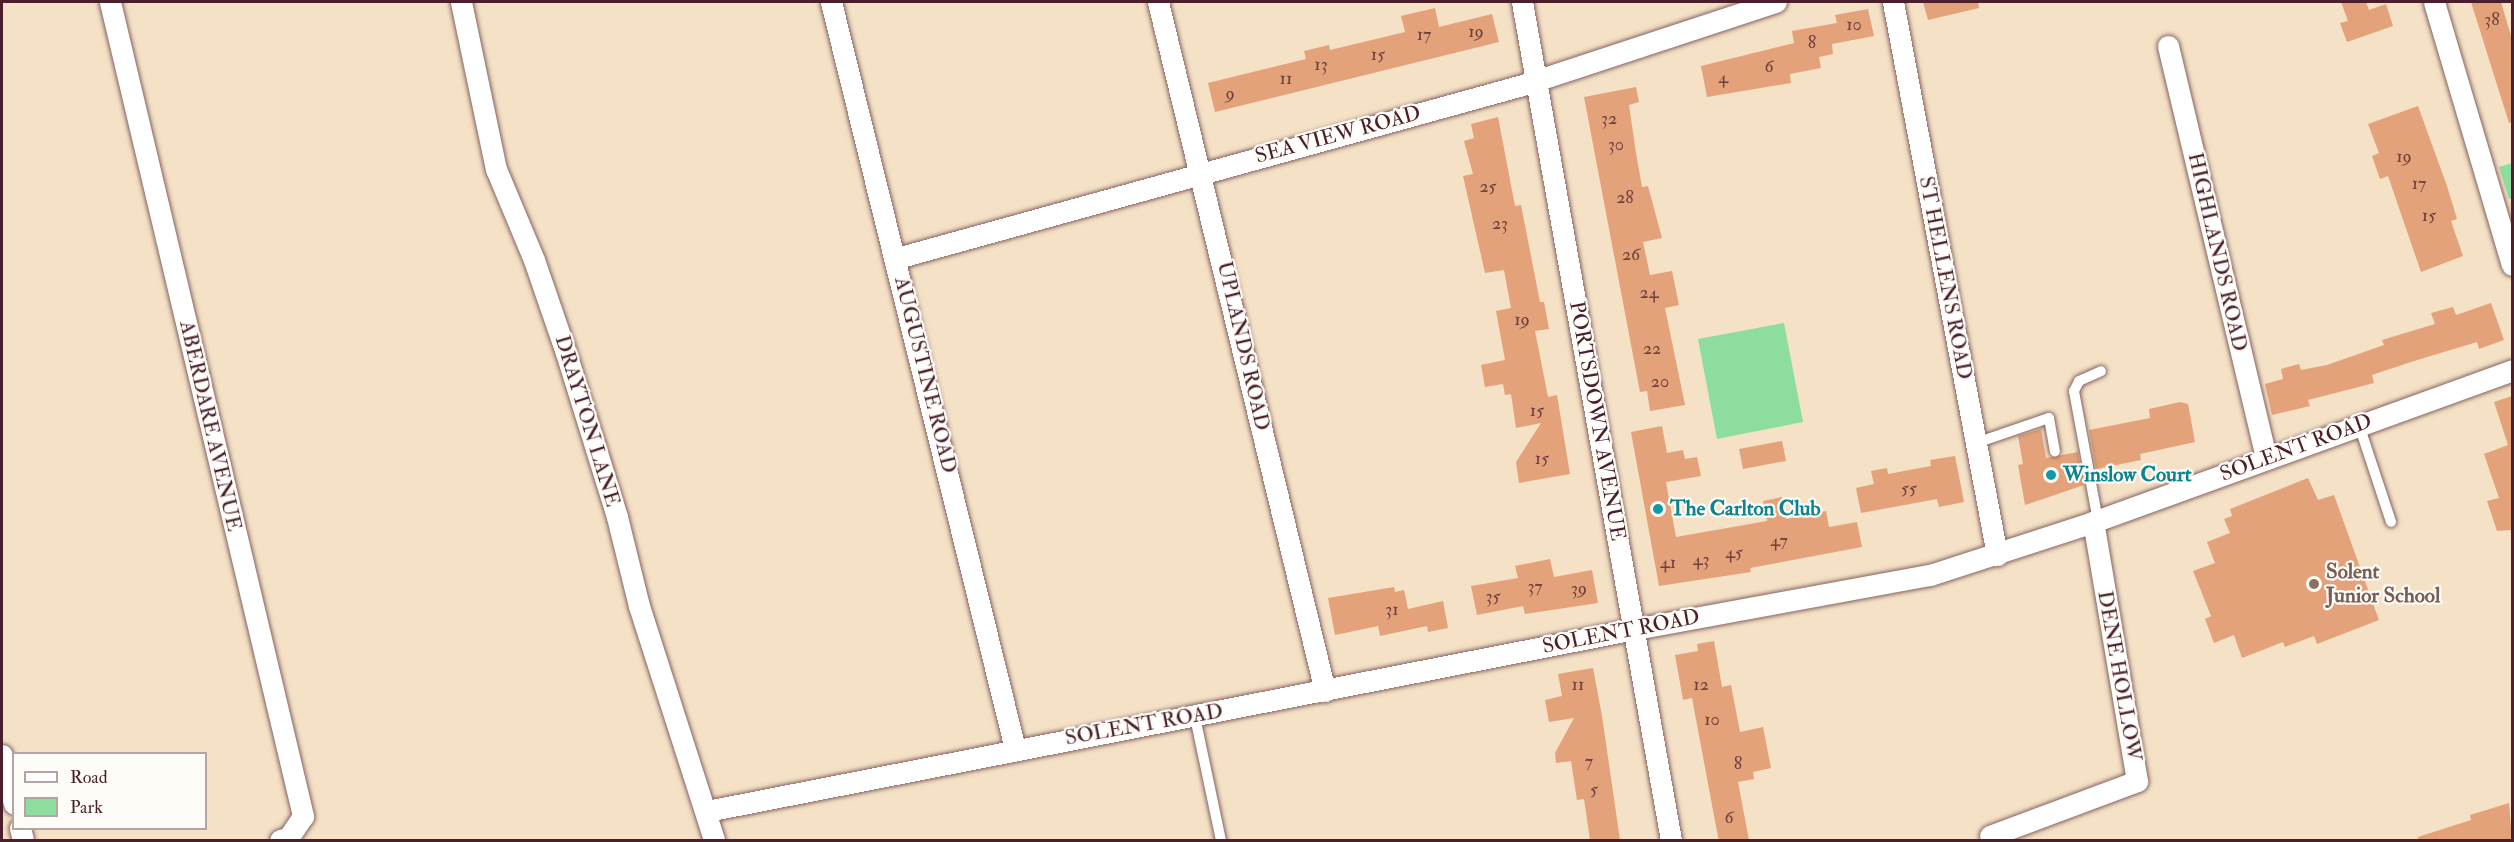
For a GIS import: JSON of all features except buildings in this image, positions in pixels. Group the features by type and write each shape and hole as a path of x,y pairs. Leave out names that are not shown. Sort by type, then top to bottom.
{"street":[{"name":"ABERDARE AVENUE","path":"110,2 303,816 288,838 280,840"},
{"name":"DRAYTON LANE","path":"465,2 496,169 534,260 566,353 639,606 707,811 714,840"},
{"name":"AUGUSTINE ROAD","path":"831,2 897,258 1015,749"},
{"name":"UPLANDS ROAD","path":"1158,2 1202,172 1325,691"},
{"name":"PORTSDOWN AVENUE","path":"1522,2 1671,840"},
{"name":"SEA VIEW ROAD","path":"897,258 1536,81 1776,2"},
{"name":"ST HELLENS ROAD","path":"1893,2 1997,555"},
{"path":"2434,2 2512,265"},
{"name":"HIGHLANDS ROAD","path":"2168,46 2266,458"},
{"name":"SOLENT ROAD","path":"707,811 1635,629 1930,575 2096,522 2512,370"},
{"name":"DENE HOLLOW","path":"1990,836 2137,781 2096,522"},
{"path":"2,755 12,796"}],"lane":[{"path":"2096,522 2074,391 2079,381 2101,371"},
{"path":"1977,443 2049,418 2055,451"},
{"path":"2359,425 2391,522"},
{"path":"1195,717 1221,840"}],"green space":[{"path":"2512,163 2512,198 2509,199 2499,167"},
{"path":"1784,323 1803,422 1717,439 1698,339"}],"place":[{"name":"Winslow Court","path":"2051,475"},
{"name":"The Carlton Club","path":"1658,509"},
{"name":"Solent Junior School","path":"2314,584"}]}
